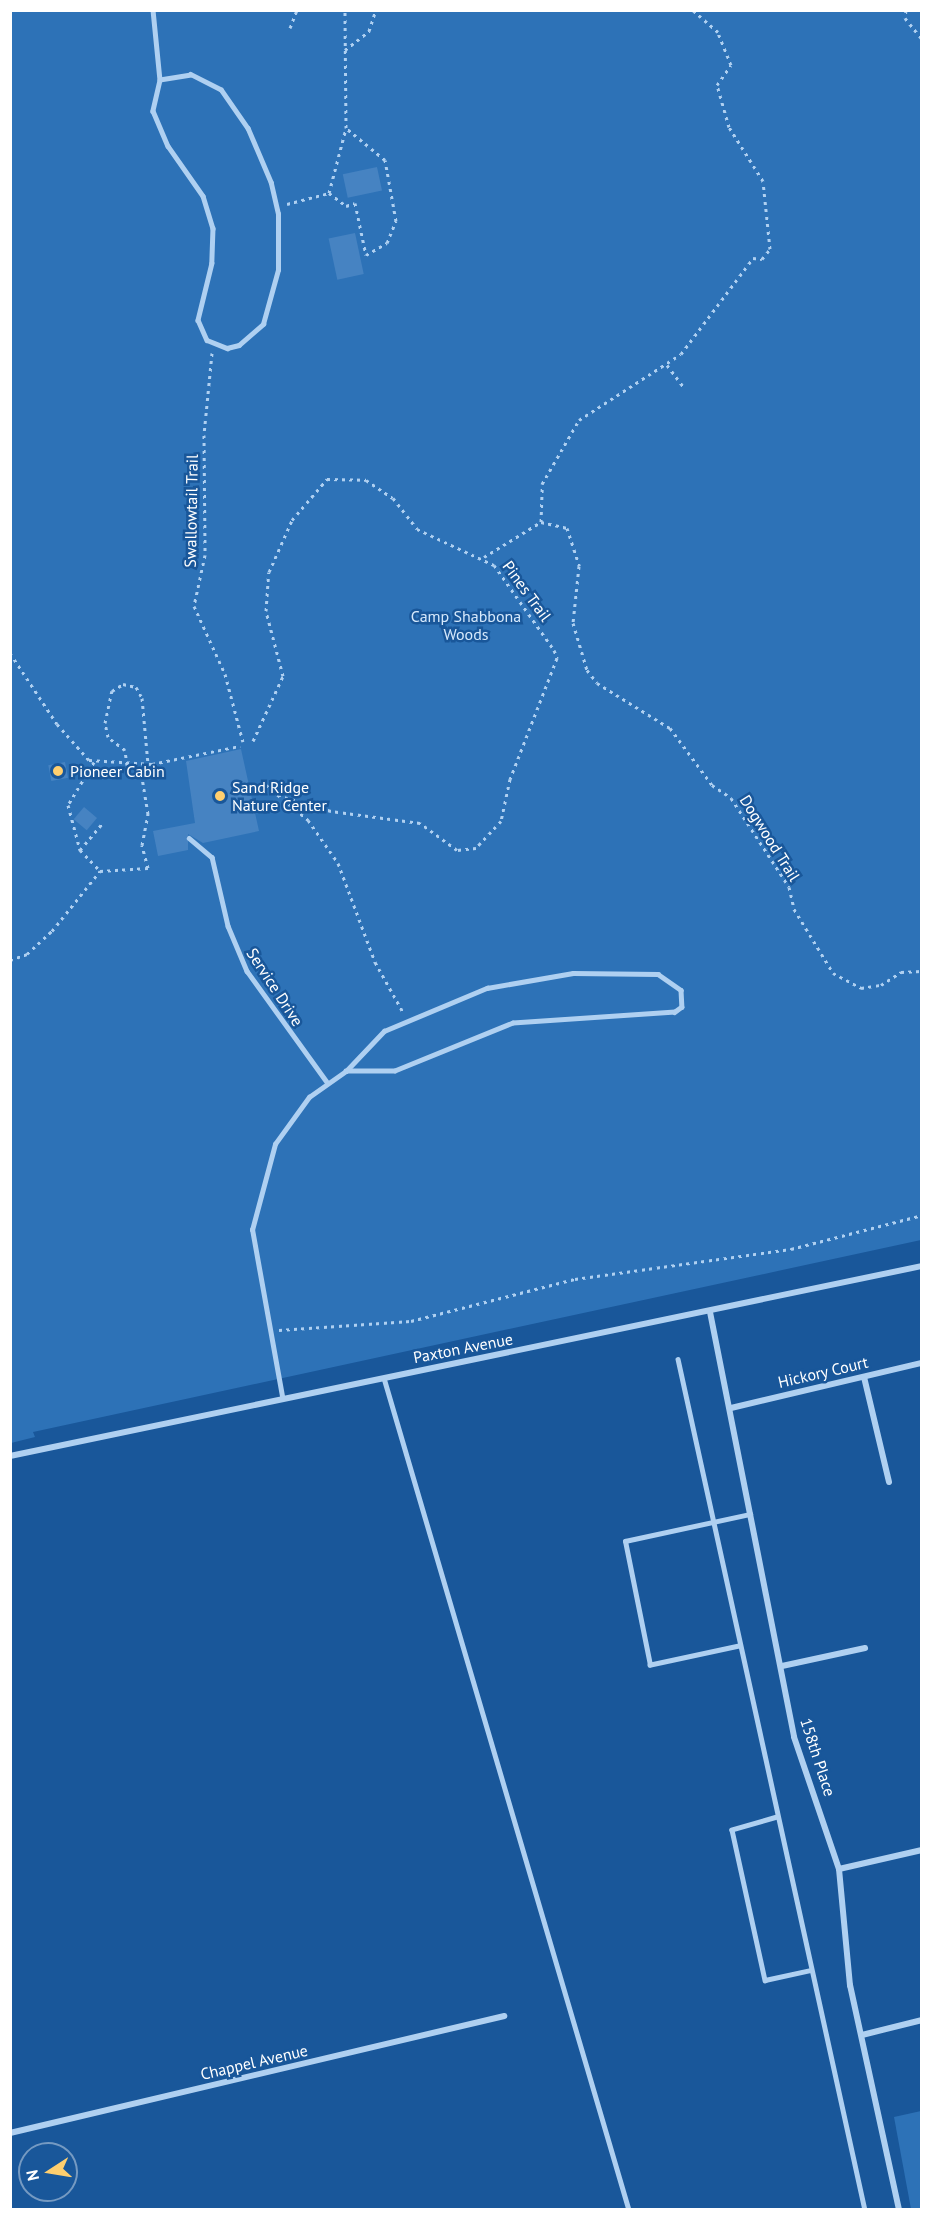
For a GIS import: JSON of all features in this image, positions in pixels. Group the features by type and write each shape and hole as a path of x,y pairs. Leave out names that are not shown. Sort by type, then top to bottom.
{"street":[{"name":"Paxton Avenue","path":"10,1456 282,1396 710,1312 921,1266"},
{"name":"158th Place","path":"710,1312 752,1514 794,1737 839,1869 850,1985 899,2210"},
{"name":"Hickory Court","path":"731,1408 921,1363"},
{"path":"864,1377 889,1482"},
{"path":"782,1666 865,1648"},
{"path":"839,1869 921,1850"},
{"name":"Chappel Avenue","path":"10,2133 504,2016"},
{"path":"862,2034 921,2020"}],"lane":[{"path":"153,10 160,80 153,98 159,128 203,196 213,228 212,263 197,310 201,331 214,343 239,345 264,324 278,270 277,207 262,155 221,90 191,75 160,80"},
{"name":"Service Drive","path":"189,838 212,857 228,926 247,971 327,1082"},
{"path":"282,1396 253,1258 256,1203 275,1144 327,1082 346,1071 369,1044 407,1018 487,988 565,973 658,974 675,984 683,1001 675,1012 663,1015 513,1023 395,1071 346,1071"},
{"path":"678,1359 739,1646 865,2210"},
{"path":"384,1377 629,2210"},
{"path":"739,1646 650,1665 625,1541 752,1514"},
{"path":"777,1817 732,1830 765,1980 811,1970"}],"path":[{"path":"290,28 297,10"},
{"path":"329,193 346,128 345,10"},
{"path":"345,50 369,31 376,10"},
{"path":"484,557 540,522 542,484 579,420 667,364 703,330 753,258 762,259 770,249 763,181 729,128 717,85 731,65 718,32 693,10"},
{"path":"906,10 904,18 921,39"},
{"path":"329,193 346,206 355,203 366,255 387,243 396,221 385,160 346,128"},
{"path":"277,207 329,193"},
{"name":"Swallowtail Trail","path":"148,764 242,744 225,674 194,606 205,555 204,435 214,343"},
{"path":"667,364 683,386"},
{"name":"Pines Trail","path":"253,741 283,676 266,611 269,572 292,520 327,479 366,480 393,498 417,529 484,557 507,581 557,658 510,779 501,821 489,838 476,848 457,850 420,823 331,812 280,796"},
{"name":"Dogwood Trail","path":"540,522 558,522 572,538 579,566 572,610 587,670 610,694 670,728 706,778 731,798 789,887 794,909 833,973 849,986 881,985 901,972 921,971"},
{"path":"10,653 57,724 94,761 126,765 148,764 142,698 136,687 123,684 112,690 105,723 108,737 124,750 126,765"},
{"path":"94,761 68,805 80,850 100,872"},
{"path":"10,960 27,954 52,931 100,872 148,868 142,844 148,814 140,765"},
{"path":"266,785 308,820 338,863 375,962 407,1018"},
{"path":"80,850 102,824"},
{"path":"268,1332 411,1321 575,1279 791,1249 921,1215"}],"green space":[{"name":"Camp Shabbona Woods","path":"10,11 921,11 921,1240 33,1432 35,1437 11,1443"},
{"path":"921,2111 921,2209 911,2209 894,2117"}],"building":[{"path":"377,167 382,190 348,198 343,174"},
{"path":"355,233 364,274 337,280 329,239"},
{"name":"Sand Ridge Nature Center","path":"241,749 259,831 203,843 188,834 188,850 158,856 153,831 195,823 186,761"},
{"name":"Pioneer Cabin","path":"65,762 68,778 51,781 48,765"},
{"name":"Pioneer Cabin","path":"84,807 97,818 87,830 74,819"}],"place":[{"name":"Pioneer Cabin","path":"58,771"},
{"name":"Sand Ridge Nature Center","path":"220,796"}]}
